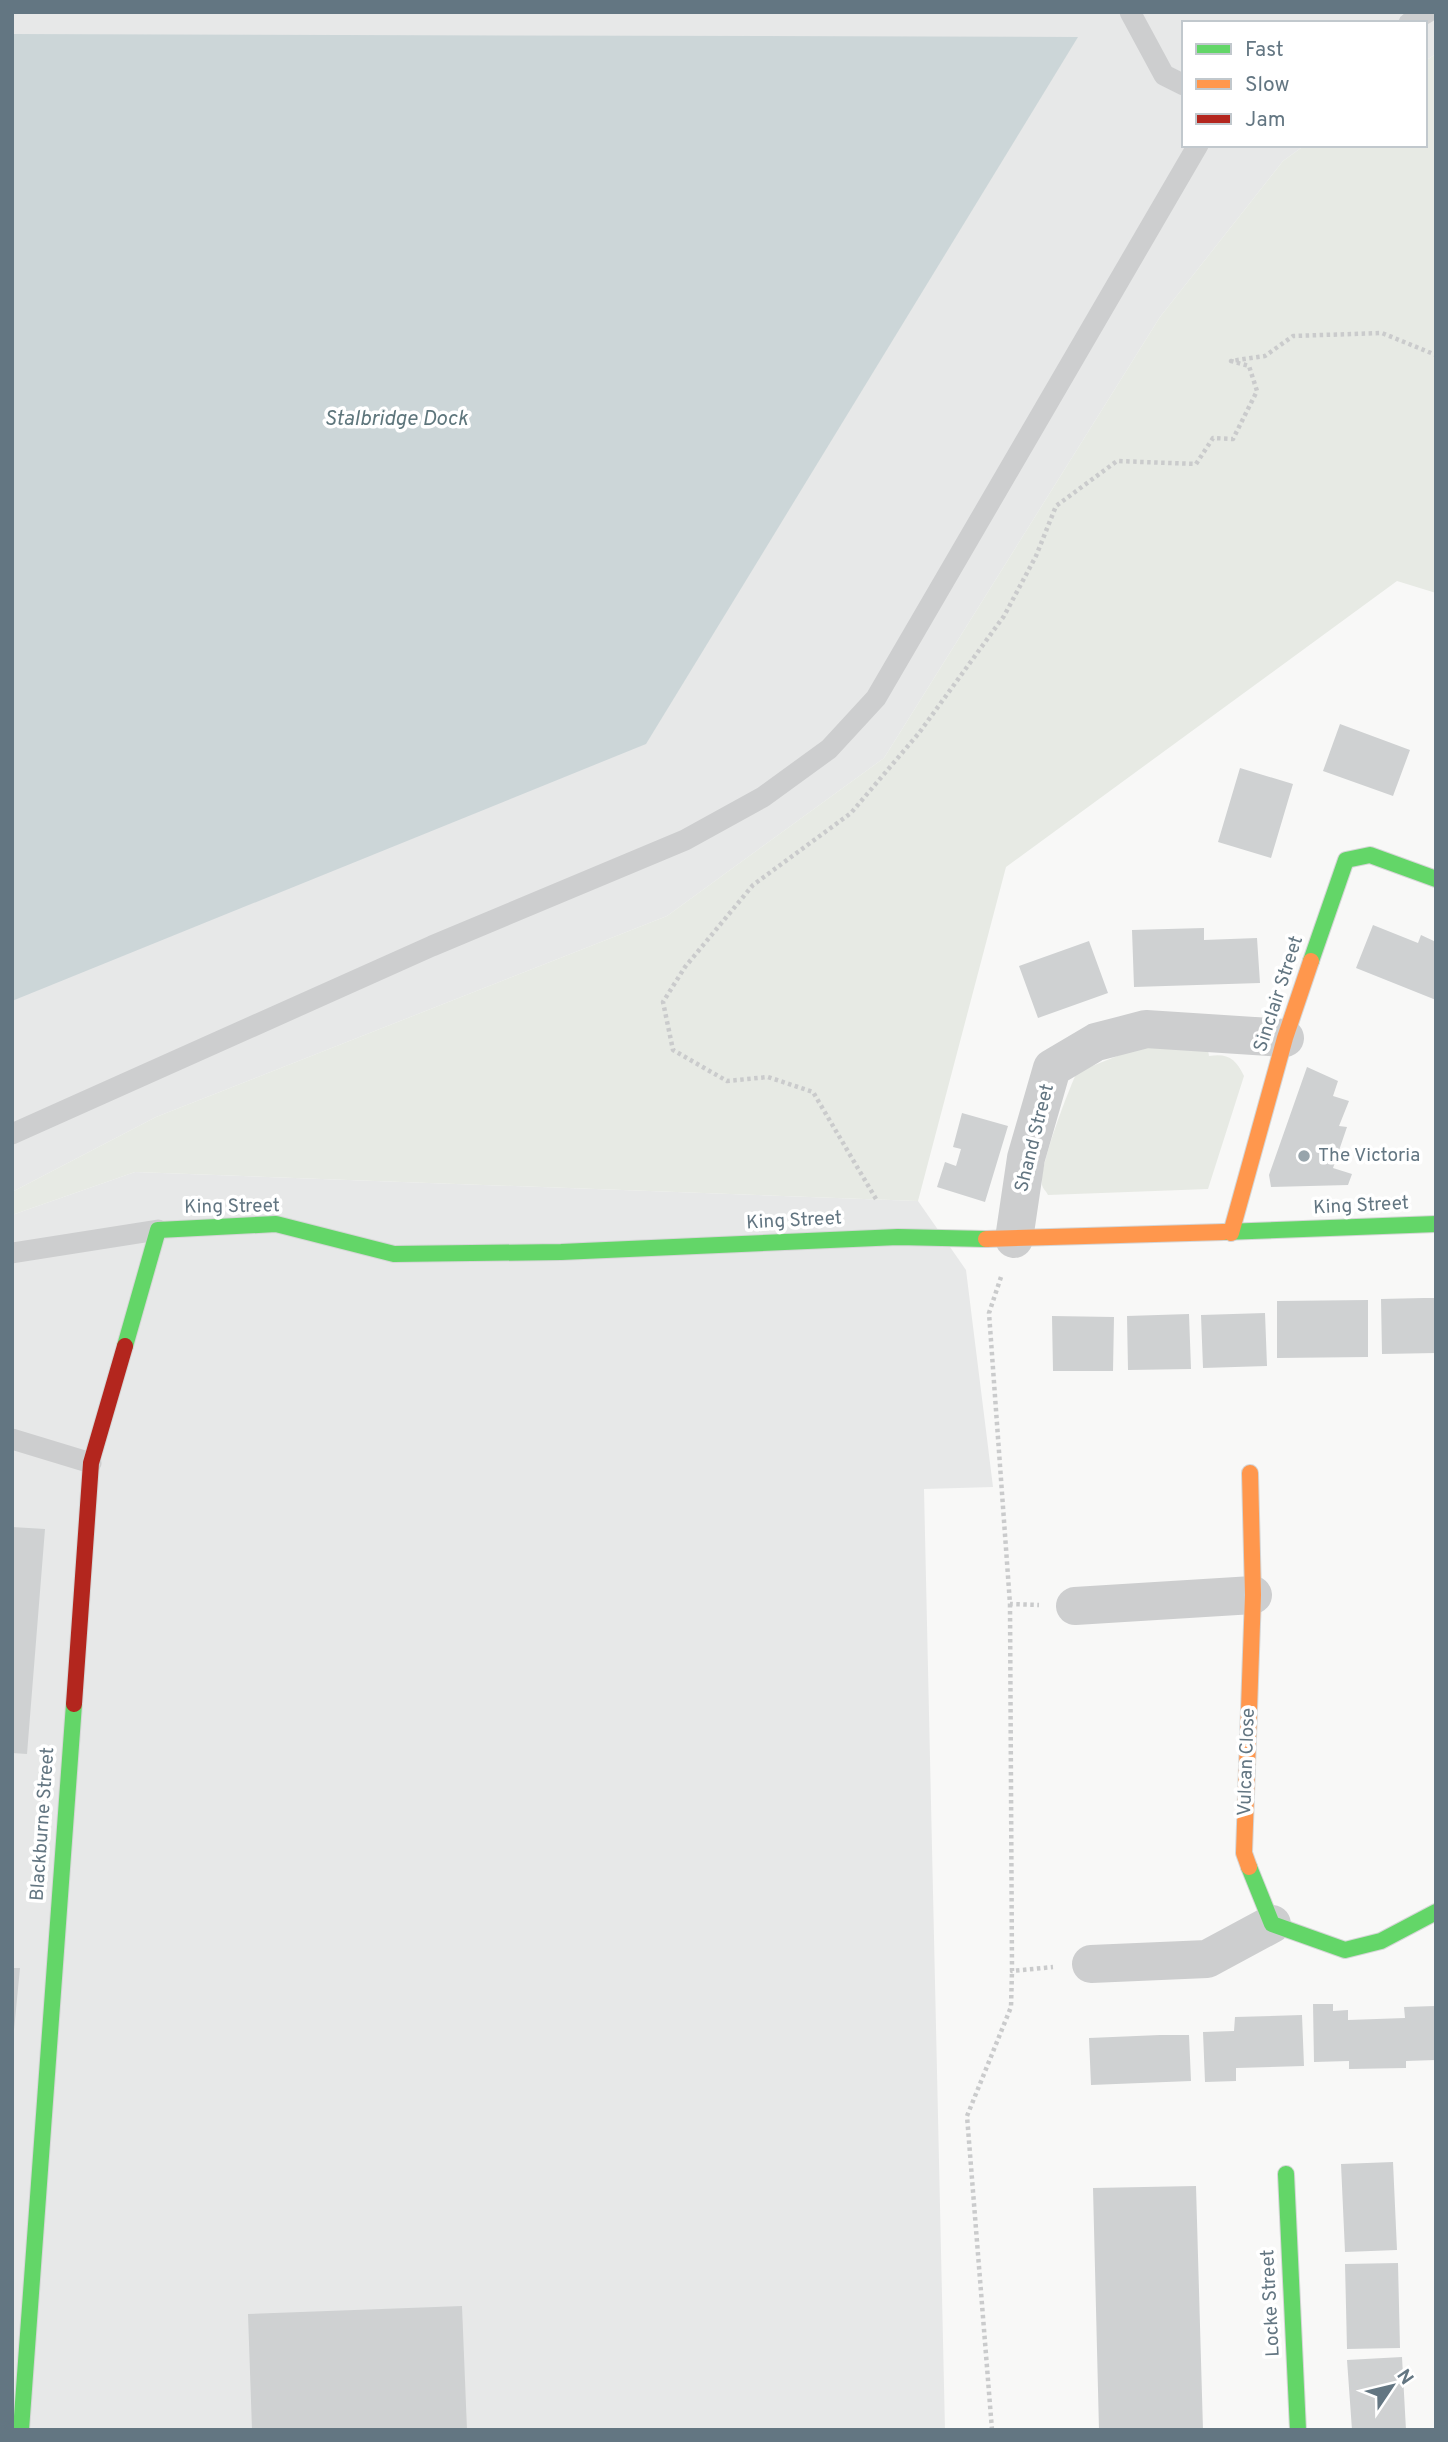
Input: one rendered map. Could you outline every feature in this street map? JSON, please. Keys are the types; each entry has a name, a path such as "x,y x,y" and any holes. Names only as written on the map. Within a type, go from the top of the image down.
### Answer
{"street":[{"name":"Sinclair Street","path":"1231,1233 1285,1038 1346,860 1370,855 1436,878"},
{"name":"Shand Street","path":"1014,1239 1026,1158 1052,1068 1096,1042 1146,1029 1285,1038"},
{"name":"King Street","path":"158,1230 276,1224 394,1254 561,1252 898,1237 1014,1239 1231,1233 1436,1224"},
{"name":"Blackburne Street","path":"21,2430 91,1463 158,1230"},
{"name":"Vulcan Close","path":"1250,1473 1253,1595 1244,1853 1272,1924"},
{"path":"1076,1606 1253,1595"},
{"path":"1091,1964 1207,1959 1272,1924 1345,1950 1381,1941 1436,1912"},
{"name":"Locke Street","path":"1286,2174 1297,2430"}],"lane":[{"path":"1130,12 1164,75 1182,84"},
{"path":"1412,21 1428,12"},
{"path":"12,1134 432,946 685,840 763,797 829,749 876,698 1197,147"},
{"path":"12,1253 158,1230"},
{"path":"12,1439 91,1463"}],"path":[{"path":"898,1237 813,1092 768,1077 727,1081 673,1050 663,1002 685,967 753,885 851,813 919,733 1004,616 1037,556 1056,506 1117,461 1196,464 1213,438 1233,439 1257,391 1249,366 1231,361 1265,356 1293,336 1382,334 1436,355"},
{"path":"992,2430 967,2116 1011,2007 1010,1604 989,1313 1014,1239"},
{"path":"1010,1604 1076,1606"},
{"path":"1012,1971 1091,1964"}],"shaded area":[{"name":"Stalbridge Dock","path":"12,12 1436,12 1436,54 1427,60 1427,21 1182,21 1182,147 1302,147 1283,161 1160,317 884,758 667,916 156,1117 12,1192"},
{"path":"1436,54 1436,593 1397,581 1006,867 918,1201 135,1172 12,1215 12,1192 156,1117 667,916 884,758 1160,317 1283,161 1302,147 1427,147 1427,60"},
{"path":"1207,1044 1209,1056 1231,1058 1244,1076 1208,1189 1048,1195 1042,1185 1045,1162 1077,1072 1145,1045"},
{"path":"135,1172 918,1201 966,1270 993,1487 924,1489 945,2430 12,2430 12,1215"}],"water":[{"name":"Stalbridge Dock","path":"12,34 1078,37 646,744 12,1001"}],"building":[{"path":"1340,724 1410,750 1393,796 1323,771"},
{"path":"1240,768 1293,784 1271,858 1218,842"},
{"path":"1373,925 1418,943 1421,935 1436,942 1436,1000 1356,968"},
{"path":"1204,928 1204,940 1257,938 1260,983 1134,987 1132,930"},
{"path":"1089,941 1108,993 1038,1018 1019,966"},
{"path":"1307,1067 1338,1081 1333,1096 1349,1101 1339,1126 1347,1127 1333,1168 1352,1174 1348,1185 1271,1187 1269,1175"},
{"path":"962,1113 1008,1126 985,1202 937,1187 945,1162 956,1166 961,1149 953,1147"},
{"path":"1436,1298 1436,1353 1382,1354 1381,1299"},
{"path":"1368,1300 1368,1357 1277,1358 1277,1301"},
{"path":"1265,1313 1267,1366 1203,1368 1201,1315"},
{"path":"1189,1314 1191,1369 1128,1370 1127,1316"},
{"path":"1052,1316 1114,1317 1113,1371 1053,1371"},
{"path":"12,1527 45,1529 27,1754 12,1753"},
{"path":"12,1968 20,1968 14,2030 12,2030"},
{"path":"1313,2004 1333,2004 1333,2011 1348,2010 1348,2020 1405,2018 1404,2007 1435,2006 1436,2060 1406,2061 1406,2068 1349,2069 1349,2061 1314,2062"},
{"path":"1302,2015 1304,2066 1236,2068 1236,2081 1205,2082 1203,2032 1234,2031 1235,2017"},
{"path":"1189,2035 1191,2081 1091,2085 1089,2038"},
{"path":"1393,2162 1397,2250 1345,2252 1341,2164"},
{"path":"1196,2186 1203,2430 1099,2430 1093,2188"},
{"path":"1398,2263 1400,2348 1347,2349 1345,2264"},
{"path":"462,2306 467,2430 252,2430 248,2314"},
{"path":"1402,2357 1406,2430 1352,2430 1347,2360"}],"traffic: fast":[{"path":"1311,961 1346,860 1370,855 1436,879"},
{"path":"125,1346 158,1230 276,1224 394,1254 561,1252 898,1237 986,1239"},
{"path":"1224,1232 1436,1224"},
{"path":"21,2430 74,1704"},
{"path":"1249,1867 1272,1924 1345,1950 1381,1941 1436,1912"},
{"path":"1286,2174 1298,2430"}],"traffic: slow":[{"path":"1231,1233 1285,1038 1311,961"},
{"path":"986,1239 1224,1232"},
{"path":"1249,1867 1244,1853 1253,1595 1250,1473"}],"traffic: jam":[{"path":"74,1704 91,1463 125,1346"}],"place":[{"name":"The Victoria","path":"1304,1156"}]}
